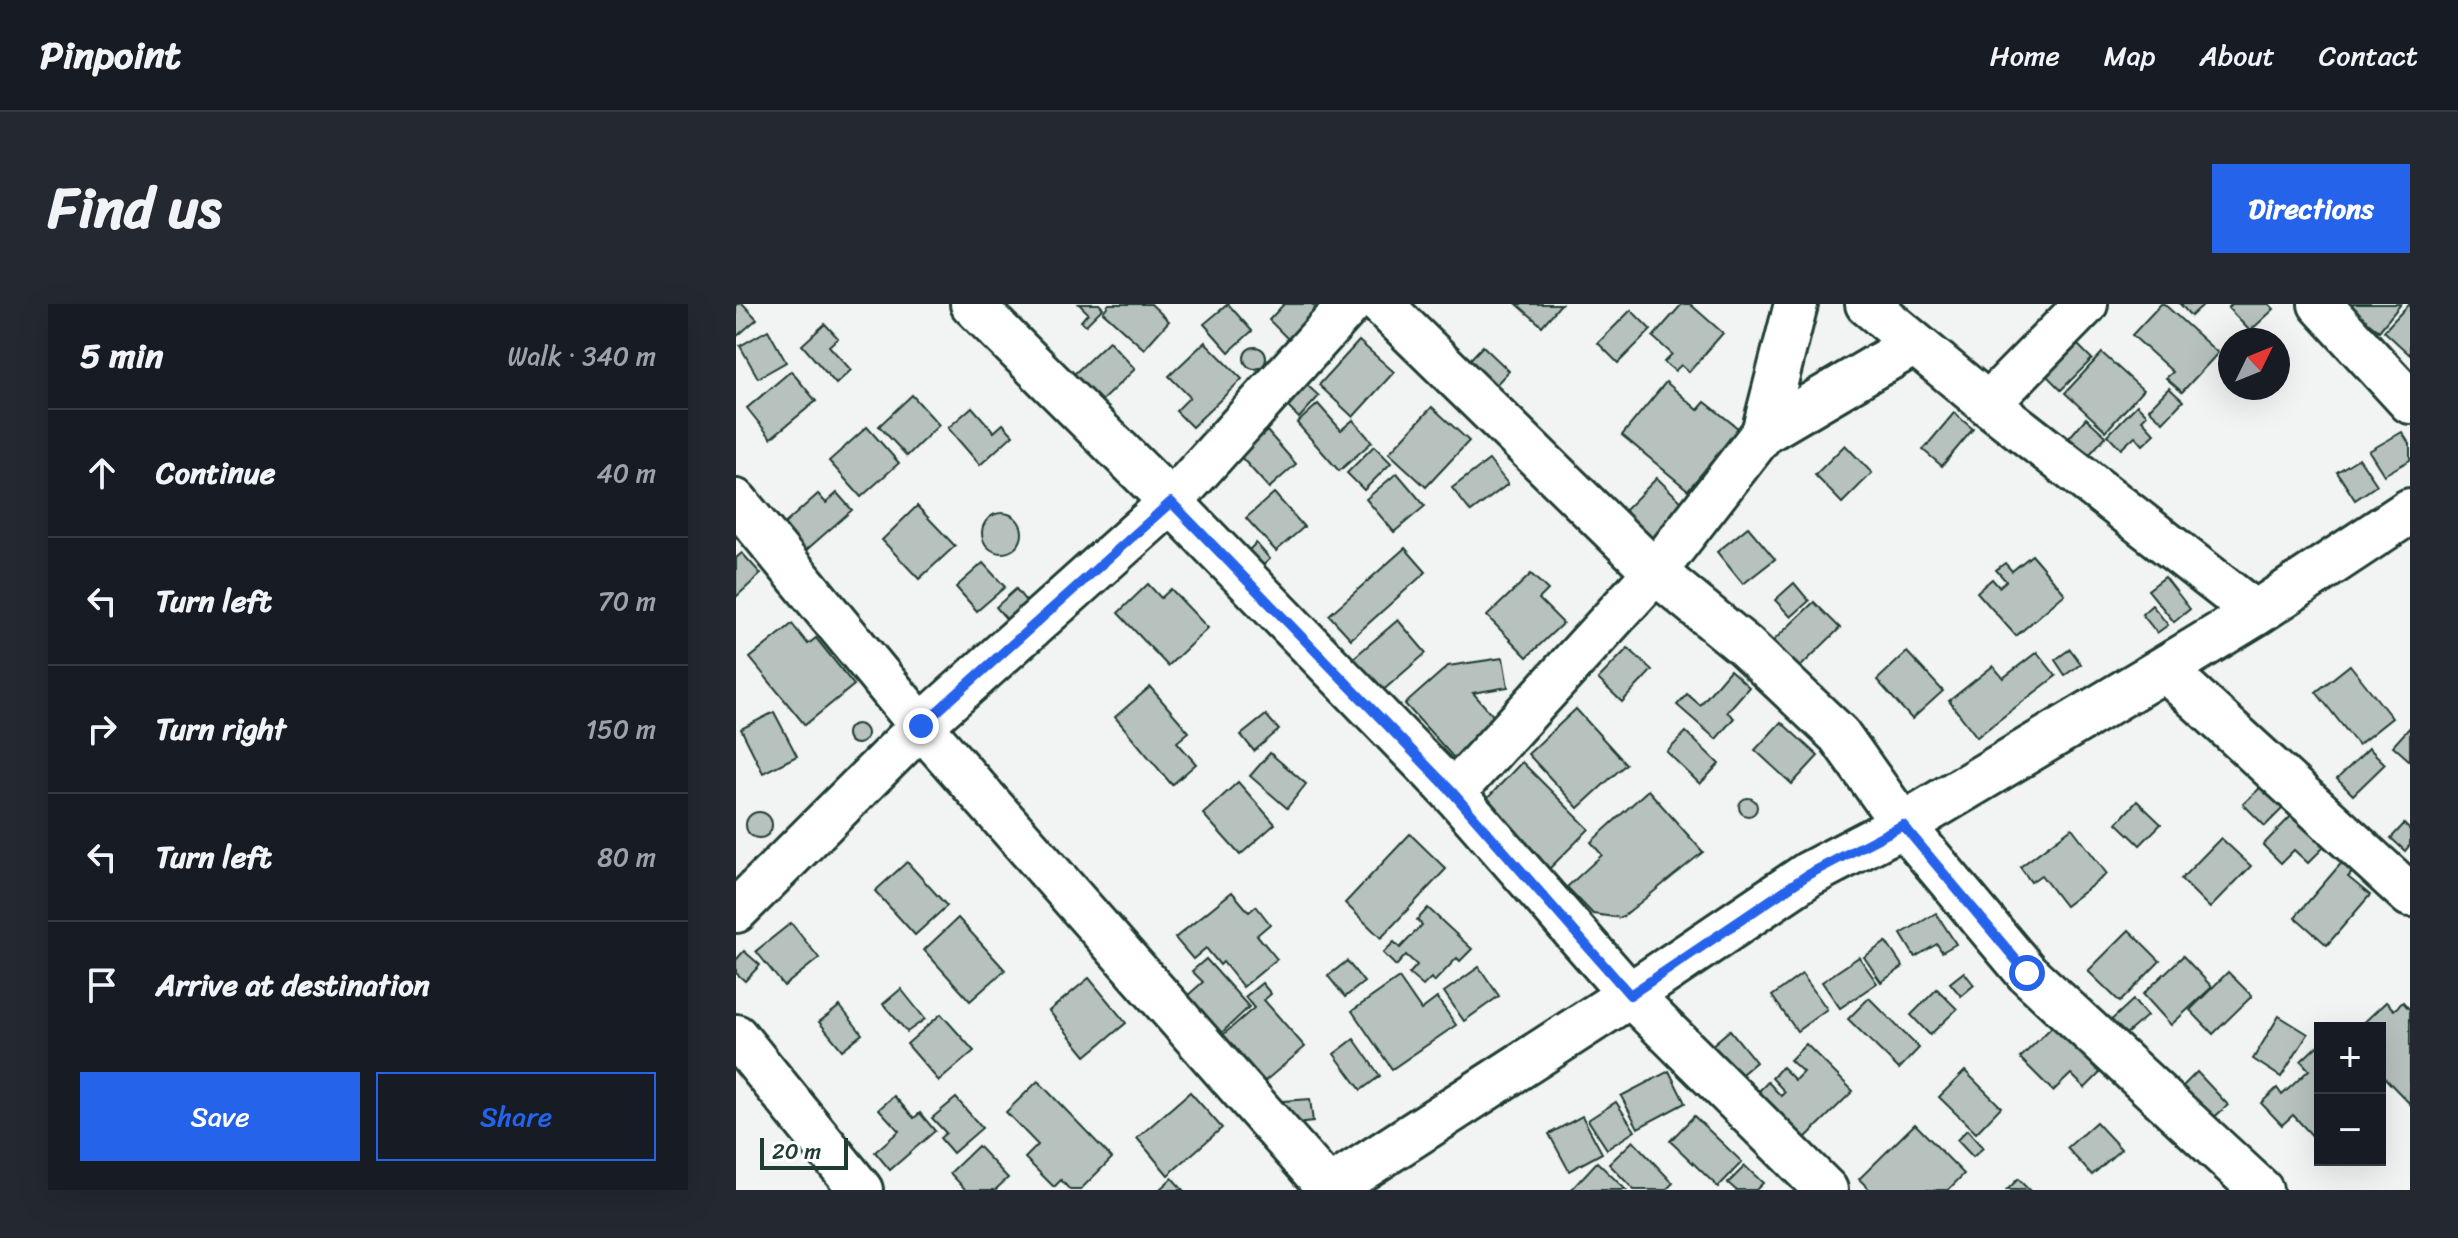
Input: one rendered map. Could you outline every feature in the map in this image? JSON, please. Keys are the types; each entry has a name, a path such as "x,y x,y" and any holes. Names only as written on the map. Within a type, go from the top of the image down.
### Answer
{"main road":[{"path":"1329,1190 1630,995 1809,874 1903,825 2164,669 2256,613 2410,511"}],"street":[{"path":"972,304 1171,502 1453,793 1630,995 1826,1190"},
{"path":"736,911 921,726 1171,502 1350,304"},
{"path":"1381,304 1655,572 1745,646 1839,735 1903,825 2027,973 2261,1190"},
{"path":"1763,433 1796,304"},
{"path":"1867,304 1988,404 2256,613"},
{"path":"1988,404 2086,304"},
{"path":"2320,304 2410,402"},
{"path":"1453,793 1655,572 1763,433 1914,344"},
{"path":"736,501 921,726 1329,1190"},
{"path":"2164,669 2410,895"},
{"path":"736,1036 861,1190"}],"building":[{"path":"736,304 743,304 757,319 736,337"},
{"path":"1079,304 1099,304 1103,308 1086,325 1081,321 1088,313"},
{"path":"1109,304 1151,304 1169,321 1144,349 1103,312"},
{"path":"1228,304 1252,331 1229,352 1204,324"},
{"path":"1284,304 1312,304 1323,315 1294,345 1269,320"},
{"path":"1517,304 1561,304 1542,326"},
{"path":"1682,304 1690,304 1723,333 1689,372 1681,365 1675,371 1664,362 1672,354 1653,337"},
{"path":"2164,304 2218,353 2182,392 2166,378 2173,372 2132,335"},
{"path":"2180,304 2204,304 2191,316"},
{"path":"2232,304 2269,304 2274,309 2253,328 2247,328 2228,308"},
{"path":"2353,304 2401,304 2379,331 2350,307"},
{"path":"2410,304 2410,355 2384,331"},
{"path":"1631,310 1651,330 1618,363 1598,343"},
{"path":"825,324 838,338 829,346 851,370 836,384 802,345"},
{"path":"768,330 786,362 758,378 740,346"},
{"path":"1109,341 1135,369 1097,405 1071,377"},
{"path":"1359,341 1394,372 1353,417 1319,385"},
{"path":"1205,342 1242,379 1192,427 1176,411 1190,397 1169,376"},
{"path":"2078,345 2092,359 2061,390 2047,376"},
{"path":"1483,346 1509,371 1487,394 1461,369"},
{"path":"1251,347 1259,347 1266,358 1259,369 1251,369 1244,362 1244,354"},
{"path":"2102,353 2143,390 2106,431 2065,393"},
{"path":"791,371 816,401 771,438 747,408"},
{"path":"1666,382 1698,410 1705,402 1739,429 1688,490 1622,435"},
{"path":"1307,385 1319,396 1299,418 1287,406"},
{"path":"2169,388 2183,401 2163,422 2149,409"},
{"path":"912,395 939,425 907,456 879,426"},
{"path":"1318,404 1341,430 1353,420 1372,442 1339,471 1297,423"},
{"path":"2137,405 2147,415 2142,420 2155,434 2143,445 2135,436 2121,449 2108,435"},
{"path":"972,407 994,432 1003,424 1013,435 980,465 948,428"},
{"path":"1432,407 1469,441 1426,487 1389,453"},
{"path":"1954,413 1973,429 1942,466 1923,450"},
{"path":"2086,418 2106,436 2089,455 2069,438"},
{"path":"867,427 899,463 861,497 829,461"},
{"path":"1267,431 1296,464 1269,488 1240,456"},
{"path":"2402,432 2410,445 2410,460 2384,475 2369,451"},
{"path":"1845,445 1872,473 1842,503 1815,475"},
{"path":"1374,446 1391,463 1364,490 1347,473"},
{"path":"2359,458 2377,485 2355,500 2337,472"},
{"path":"1489,460 1508,484 1471,512 1452,488"},
{"path":"1397,473 1425,506 1394,532 1366,499"},
{"path":"1657,478 1688,508 1655,543 1623,512"},
{"path":"837,493 852,510 804,552 782,526 818,494 826,503"},
{"path":"1274,493 1304,527 1276,551 1246,518"},
{"path":"917,506 955,546 919,579 882,540"},
{"path":"1002,513 1016,519 1022,533 1016,547 1002,553 988,547 982,533 988,519"},
{"path":"1748,527 1775,559 1743,584 1717,552"},
{"path":"1256,543 1270,559 1255,573 1241,558"},
{"path":"1405,548 1426,572 1351,639 1329,615"},
{"path":"742,553 761,574 736,597 736,558"},
{"path":"2032,555 2065,594 2016,636 1977,592 1992,579 1999,587 2006,581 1996,570 2005,563 2012,571"},
{"path":"983,563 1005,587 977,611 956,587"},
{"path":"1531,574 1548,590 1539,599 1563,623 1527,657 1487,616"},
{"path":"2165,577 2190,609 2174,622 2148,590"},
{"path":"1794,583 1809,601 1791,617 1775,600"},
{"path":"1148,584 1161,598 1171,589 1208,628 1168,666 1118,613"},
{"path":"1016,589 1029,605 1009,622 996,607"},
{"path":"1814,602 1840,628 1799,668 1773,641"},
{"path":"2152,605 2168,625 2157,633 2142,614"},
{"path":"1398,620 1426,653 1380,693 1351,660"},
{"path":"792,624 808,644 816,638 854,685 805,725 750,658"},
{"path":"1628,648 1652,670 1622,702 1598,679"},
{"path":"2070,649 2081,664 2065,675 2055,660"},
{"path":"1907,652 1943,691 1912,719 1877,680"},
{"path":"2037,652 2056,676 1977,737 1949,701 1993,666 2003,678"},
{"path":"1503,658 1508,687 1473,693 1496,719 1454,758 1405,704 1448,666"},
{"path":"2350,665 2392,718 2358,745 2316,692"},
{"path":"1730,670 1749,687 1727,712 1734,718 1716,739 1677,705 1687,694 1700,705"},
{"path":"1150,687 1189,732 1177,742 1196,764 1172,785 1115,717"},
{"path":"1576,709 1626,764 1578,808 1528,754"},
{"path":"774,712 797,756 763,773 741,729"},
{"path":"1266,715 1279,730 1254,751 1241,735"},
{"path":"1781,722 1818,756 1792,784 1755,750"},
{"path":"853,724 861,724 867,734 861,744 853,744 847,738 847,730"},
{"path":"2410,727 2410,761 2393,746"},
{"path":"1686,732 1719,764 1700,784 1667,752"},
{"path":"2369,748 2385,764 2353,795 2337,779"},
{"path":"1270,753 1306,784 1287,808 1250,776"},
{"path":"1522,762 1589,829 1548,870 1482,804"},
{"path":"1238,782 1275,824 1240,855 1203,814"},
{"path":"2262,786 2284,807 2265,826 2243,804"},
{"path":"1648,790 1703,852 1621,918 1593,914 1567,887 1602,855 1591,842"},
{"path":"1744,798 1752,798 1757,807 1755,814 1744,816 1739,811 1739,803"},
{"path":"2137,801 2161,824 2140,845 2117,823"},
{"path":"759,812 768,816 772,825 768,834 759,838 750,834 746,825 750,816"},
{"path":"2293,814 2326,845 2308,863 2294,850 2281,863 2263,845"},
{"path":"2404,824 2410,830 2410,845 2405,851 2391,838"},
{"path":"2072,828 2107,874 2065,906 2041,875 2031,882 2020,867"},
{"path":"1410,834 1446,869 1381,938 1345,903"},
{"path":"2221,838 2251,866 2210,908 2181,879"},
{"path":"2344,860 2355,869 2348,877 2370,895 2327,945 2295,917"},
{"path":"907,862 947,906 915,935 875,891"},
{"path":"1232,892 1249,912 1256,906 1270,924 1257,935 1277,959 1243,987 1223,962 1220,965 1206,948 1193,959 1175,938"},
{"path":"1428,908 1472,949 1460,961 1457,958 1434,982 1431,978 1423,986 1409,974 1417,965 1406,955 1396,966 1383,953 1394,942 1400,948 1422,925 1417,920"},
{"path":"1936,913 1956,944 1942,952 1937,944 1915,957 1901,934"},
{"path":"958,918 1005,970 970,1001 924,950"},
{"path":"791,923 819,958 784,986 756,951"},
{"path":"2129,930 2160,961 2120,1002 2088,971"},
{"path":"1886,942 1903,967 1881,982 1864,957"},
{"path":"744,951 760,965 745,981 736,973 736,960"},
{"path":"2183,956 2212,987 2171,1025 2143,994"},
{"path":"1859,957 1877,983 1840,1008 1822,982"},
{"path":"1206,959 1249,1007 1213,1041 1179,1003 1203,982 1192,971"},
{"path":"1347,961 1364,982 1345,997 1328,976"},
{"path":"1479,967 1499,996 1464,1021 1444,992"},
{"path":"1964,972 1974,985 1961,996 1950,983"},
{"path":"2228,972 2252,996 2213,1034 2190,1010"},
{"path":"1802,974 1827,1009 1797,1031 1772,996"},
{"path":"1089,978 1126,1023 1086,1056 1049,1011"},
{"path":"1399,978 1421,1010 1437,998 1456,1025 1392,1069 1352,1011"},
{"path":"1262,983 1271,994 1264,1000 1305,1047 1258,1087 1217,1040 1254,1008 1245,997"},
{"path":"901,989 925,1019 907,1032 883,1004"},
{"path":"1937,989 1957,1009 1930,1035 1911,1015"},
{"path":"1869,998 1919,1048 1899,1069 1848,1019"},
{"path":"2133,1000 2147,1016 2119,1040 2106,1025"},
{"path":"2386,1002 2394,1010 2403,1002 2410,1010 2410,1104 2386,1079 2386,1022 2364,1022"},
{"path":"840,1006 862,1034 842,1050 819,1022"},
{"path":"941,1014 974,1051 939,1081 907,1044"},
{"path":"2279,1016 2308,1034 2281,1077 2253,1059"},
{"path":"2054,1025 2100,1073 2085,1088 2071,1074 2053,1091 2020,1058"},
{"path":"1730,1030 1756,1062 1736,1079 1710,1047"},
{"path":"1354,1039 1380,1076 1361,1090 1334,1054"},
{"path":"1806,1044 1853,1091 1800,1143 1753,1097 1768,1082 1781,1096 1785,1092 1772,1078 1782,1067 1795,1080 1803,1072 1790,1060"},
{"path":"2314,1049 2314,1138 2293,1115 2282,1125 2261,1103 2277,1088 2282,1095 2309,1070 2301,1061"},
{"path":"1669,1071 1685,1103 1638,1128 1621,1096"},
{"path":"1965,1071 2001,1107 1976,1133 1939,1097"},
{"path":"2197,1072 2228,1105 2211,1120 2181,1088"},
{"path":"1038,1081 1112,1158 1080,1190 1070,1190 1061,1180 1054,1187 1025,1158 1038,1145 1006,1112"},
{"path":"1190,1092 1222,1128 1168,1175 1137,1138"},
{"path":"894,1096 914,1118 920,1113 935,1131 890,1170 875,1152 899,1131 879,1109"},
{"path":"956,1098 982,1128 953,1153 940,1138 946,1133 932,1118"},
{"path":"1310,1099 1313,1122 1286,1125 1283,1101"},
{"path":"1616,1102 1635,1131 1607,1149 1588,1120"},
{"path":"1582,1116 1602,1153 1569,1171 1549,1134"},
{"path":"1694,1116 1742,1162 1718,1187 1670,1141"},
{"path":"2096,1122 2121,1149 2092,1175 2067,1148"},
{"path":"1915,1124 1964,1174 1948,1190 1870,1190 1859,1179"},
{"path":"1967,1130 1983,1148 1973,1157 1957,1140"},
{"path":"1633,1141 1673,1183 1666,1190 1634,1190 1609,1164"},
{"path":"978,1146 1008,1178 995,1190 966,1190 950,1173"},
{"path":"1597,1162 1626,1190 1571,1190"},
{"path":"1745,1166 1763,1183 1756,1190 1736,1190 1728,1183"},
{"path":"1172,1178 1183,1190 1159,1190"},
{"path":"2018,1179 2029,1190 2007,1190"}],"route":[{"path":"921,726 1171,502 1453,793 1630,995 1809,874 1903,825 2027,973"}]}
